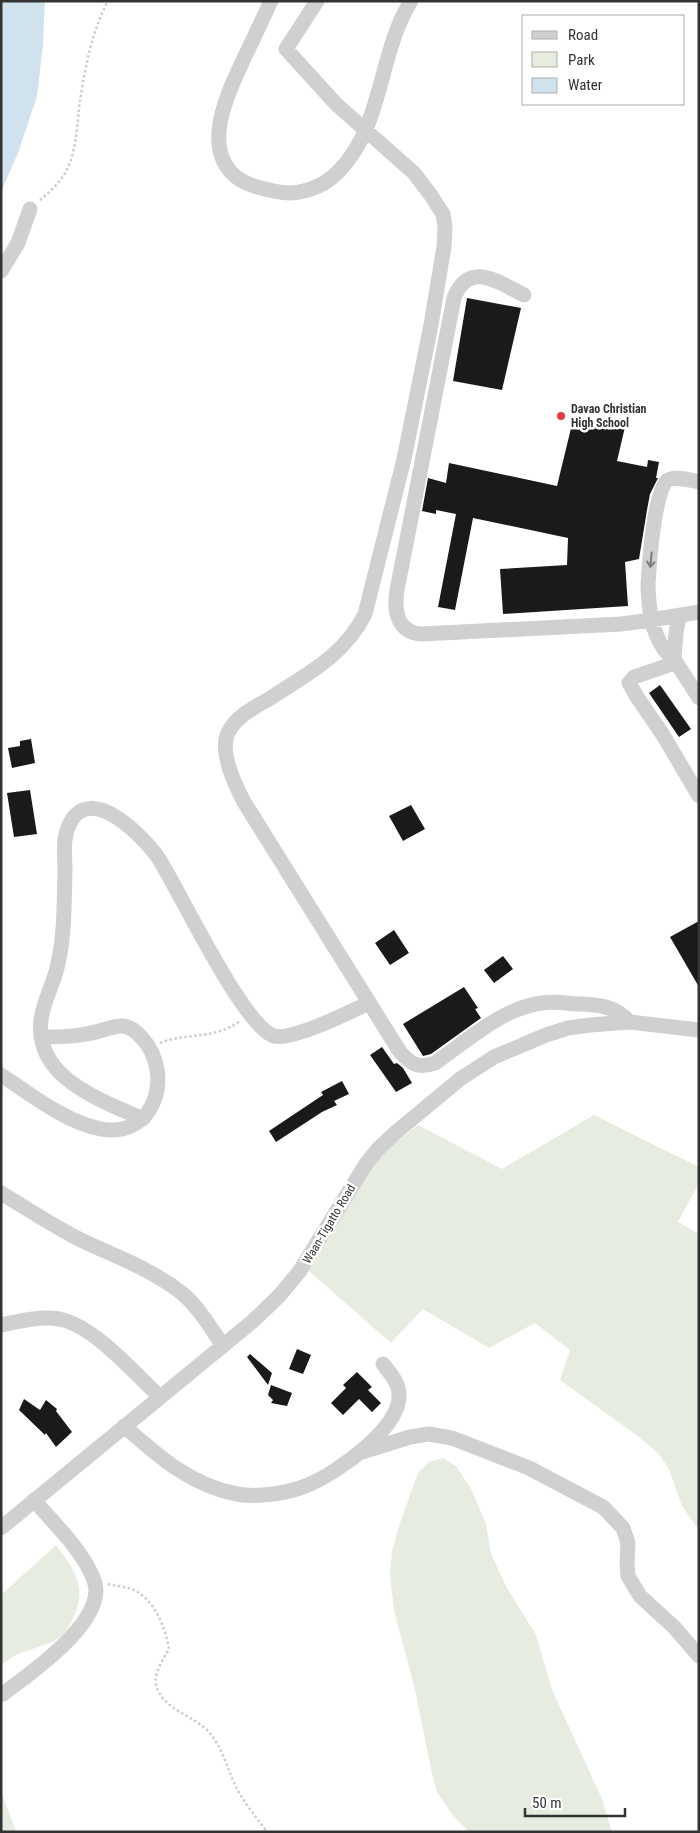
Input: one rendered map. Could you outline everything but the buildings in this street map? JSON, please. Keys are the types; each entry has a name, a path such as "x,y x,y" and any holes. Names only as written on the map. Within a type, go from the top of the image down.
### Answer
{"street":[{"path":"271,1 226,96 221,118 219,141 223,159 235,176 253,186 279,193 304,192 321,186 339,172 354,153 366,131 397,32 411,1"},
{"path":"317,1 286,49 330,99 414,173 443,214 445,227 444,247 404,459 366,614 357,630 343,647 322,665 234,723 227,734 226,751 233,781 244,802 400,1052 416,1065 426,1066 435,1063 489,1025 510,1013 544,1002 597,1005 611,1008 622,1014 630,1022"},
{"path":"1,271 18,243 30,209"},
{"path":"524,295 482,276 466,280 458,288 454,298 397,590 395,603 396,614 400,623 406,630 414,634 421,634 621,624 699,612"},
{"path":"699,482 668,480 661,488 656,512 648,587 651,620 656,636 699,698"},
{"path":"675,661 679,616"},
{"path":"675,661 634,678 629,683 663,735 699,796"},
{"path":"143,1119 98,1099 71,1084 54,1066 47,1055 41,1037 41,1020 45,1003 60,957 63,919 64,840 70,822 79,813 88,809 98,809 114,815 138,834 148,845 159,859 206,944 249,1015 267,1033 283,1037 369,1003"},
{"name":"Waan-Tigatto Road","path":"1,1528 253,1321 280,1295 299,1272 366,1164 394,1133 460,1079 494,1057 546,1035 568,1028 630,1022 699,1030"},
{"path":"1,1075 52,1108 79,1122 102,1129 120,1130 133,1126 143,1119 153,1102 159,1085 157,1063 150,1046 137,1032 122,1026 88,1034 41,1037"},
{"path":"1,1193 56,1228 148,1271 168,1283 191,1303 223,1346"},
{"path":"1,1325 38,1318 60,1319 83,1329 101,1341 160,1397"},
{"path":"124,1426 160,1458 187,1475 210,1486 238,1494 267,1494 289,1491 303,1487 362,1452 391,1419 399,1403 400,1392 383,1364"},
{"path":"362,1452 429,1434 452,1438 529,1468 603,1507 623,1528 628,1543 628,1576 640,1596 674,1628 699,1656"},
{"path":"3,1694 78,1631 94,1603 94,1582 83,1558 34,1500"}],"path":[{"path":"30,209 57,184 69,166 76,141 80,100 89,56 100,16 108,1"},
{"path":"150,1046 173,1038 212,1034 227,1029 249,1015"},
{"path":"94,1582 135,1591 151,1604 166,1632 169,1649 161,1662 156,1677 156,1688 164,1700 209,1733 221,1753 239,1792 267,1832"}],"green space":[{"path":"594,1115 699,1167 699,1183 678,1222 699,1234 699,1530 682,1506 669,1469 658,1453 560,1380 570,1350 535,1323 489,1348 423,1309 391,1343 309,1271 372,1168 385,1151 418,1125 502,1169"},
{"path":"443,1458 456,1466 471,1489 486,1524 491,1554 507,1588 536,1635 552,1690 602,1799 612,1832 469,1832 454,1817 437,1792 414,1685 394,1611 390,1575 392,1551 418,1473 429,1462"},
{"path":"56,1545 73,1571 79,1588 77,1607 72,1621 64,1633 57,1639 14,1656 1,1665 1,1595"},
{"path":"1,1792 16,1831 16,1832 1,1832"}],"water":[{"path":"1,1 45,1 43,44 37,96 18,153 1,192"}],"place":[{"name":"Davao Christian High School","path":"561,416"}]}
